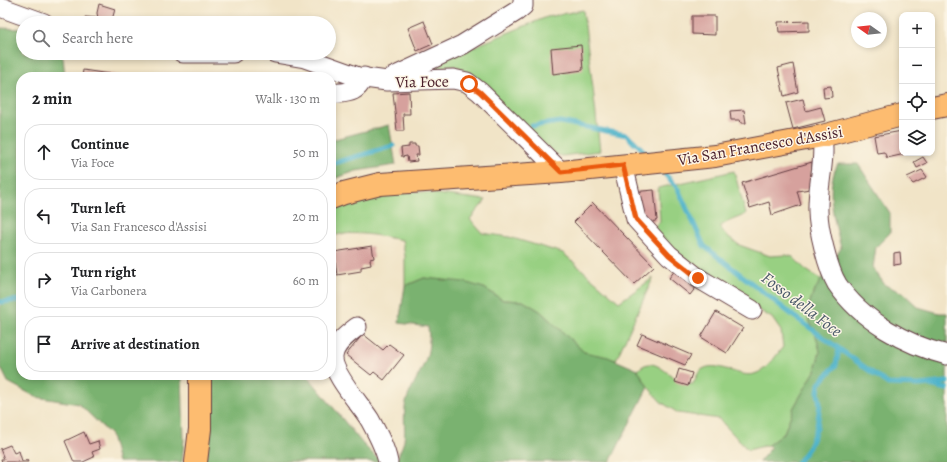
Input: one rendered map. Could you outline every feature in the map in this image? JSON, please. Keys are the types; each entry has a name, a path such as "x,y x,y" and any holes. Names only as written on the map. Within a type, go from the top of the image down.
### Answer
{"main road":[{"path":"935,107 947,105"},
{"name":"Via San Francesco d'Assisi","path":"336,196 380,184 561,172 715,156 822,136 899,116"},
{"path":"196,462 200,429 200,380"}],"street":[{"path":"387,81 400,72 436,58 462,44 517,11 523,6 524,0"},
{"path":"0,7 25,16"},
{"name":"Via Foce","path":"311,60 364,77 387,81 453,79 467,82 480,92 561,172"},
{"path":"336,93 352,91 358,88 364,77"},
{"path":"822,136 824,149 818,194 818,213 824,247 837,283 862,312 890,331 915,345 947,355"},
{"path":"623,165 636,219 669,255 698,278 752,310"},
{"path":"336,346 348,334 358,327"},
{"path":"336,369 369,420 386,452 388,462"}],"green space":[{"path":"583,10 600,151 562,156 555,154 459,67 451,65 419,74 416,70 547,17"},
{"path":"0,28 16,29 16,60 63,60 64,72 16,72 16,380 182,380 184,440 182,462 118,462 111,435 79,404 36,397 8,382 0,366"},
{"path":"389,125 396,165 356,171 336,178 336,139"},
{"path":"838,164 858,164 890,213 890,233 876,247 873,268 885,285 903,293 918,307 939,313 947,313 947,462 759,462 771,448 768,445 784,433 794,407 815,371 820,351 815,332 806,314 813,293 841,248 831,195 834,173"},
{"path":"734,171 746,214 720,227 725,234 739,245 770,256 786,255 793,257 805,269 821,280 813,293 806,314 815,332 820,351 815,371 794,407 784,433 768,445 748,450 719,419 678,413 661,402 648,387 638,370 645,365 652,364 658,366 678,380 693,384 699,372 706,367 721,368 750,375 761,371 783,347 781,331 772,318 702,275 652,229 660,222 658,188"},
{"path":"413,191 486,200 470,219 482,233 509,237 563,253 619,302 653,278 616,360 584,352 540,311 523,301 503,300 484,288 424,278 405,286 405,256 402,240 376,235 336,235 336,207 356,199"},
{"path":"424,278 464,282 484,288 503,300 523,301 540,311 584,352 608,357 638,370 648,387 610,462 205,461 212,380 311,380 362,443 376,457 396,461 404,441 404,415 407,399 424,365 429,339 428,327 399,323 405,286"}],"building":[{"path":"99,4 115,9 113,16 98,16"},
{"path":"692,16 715,16 715,35 692,34"},
{"path":"424,21 433,44 417,51 408,28"},
{"path":"809,21 809,31 779,32 778,22"},
{"path":"581,45 583,70 553,74 551,48"},
{"path":"793,64 798,92 784,96 778,68"},
{"path":"83,70 96,72 83,72"},
{"path":"831,86 832,97 824,98 823,87"},
{"path":"409,92 410,114 403,114 404,131 397,131 393,93"},
{"path":"803,99 806,111 821,107 825,121 793,129 786,103"},
{"path":"744,110 746,123 741,123 740,120 731,120 730,111"},
{"path":"899,132 899,155 887,158 884,152 877,153 874,136"},
{"path":"409,144 415,144 415,146 418,146 419,155 416,155 417,161 408,162 407,156 402,157 401,148 409,147"},
{"path":"923,157 927,163 917,168 914,162"},
{"path":"812,162 810,189 797,191 801,205 772,215 769,202 750,208 742,183"},
{"path":"922,170 927,177 913,184 907,177"},
{"path":"654,190 657,220 651,223 643,219 632,192"},
{"path":"593,203 654,266 634,284 574,222"},
{"path":"372,246 374,258 370,259 371,265 361,267 361,271 337,275 336,252"},
{"path":"900,252 901,264 894,265 894,253"},
{"path":"676,269 697,286 690,295 669,278"},
{"path":"716,312 743,328 727,353 701,337"},
{"path":"363,334 383,350 389,344 404,355 384,380 374,372 371,375 346,355"},
{"path":"642,334 691,355 685,365 637,345"},
{"path":"679,369 692,373 688,386 675,382"},
{"path":"84,432 89,444 98,441 100,449 92,452 94,457 83,462 74,462 65,441"},
{"path":"10,445 14,453 19,451 22,461 27,460 28,462 2,462 1,459 4,459 0,449"}],"waterway":[{"name":"Fosso della Foce","path":"532,126 560,122 627,135 634,143"},
{"name":"Fosso della Foce","path":"633,140 650,157"},
{"name":"Fosso della Foce","path":"336,163 393,146"},
{"name":"Fosso della Foce","path":"659,168 676,186"},
{"name":"Fosso della Foce","path":"678,189 704,246 795,317 888,384 920,385 947,382"},
{"name":"Fosso della Foce","path":"0,302 16,300"},
{"path":"798,462 809,447 817,427 820,404 818,393 819,384 836,365 839,349"},
{"path":"930,385 947,389"}],"route":[{"path":"469,84 480,92 561,172 593,167 623,165 636,219 669,255 698,278"}]}
